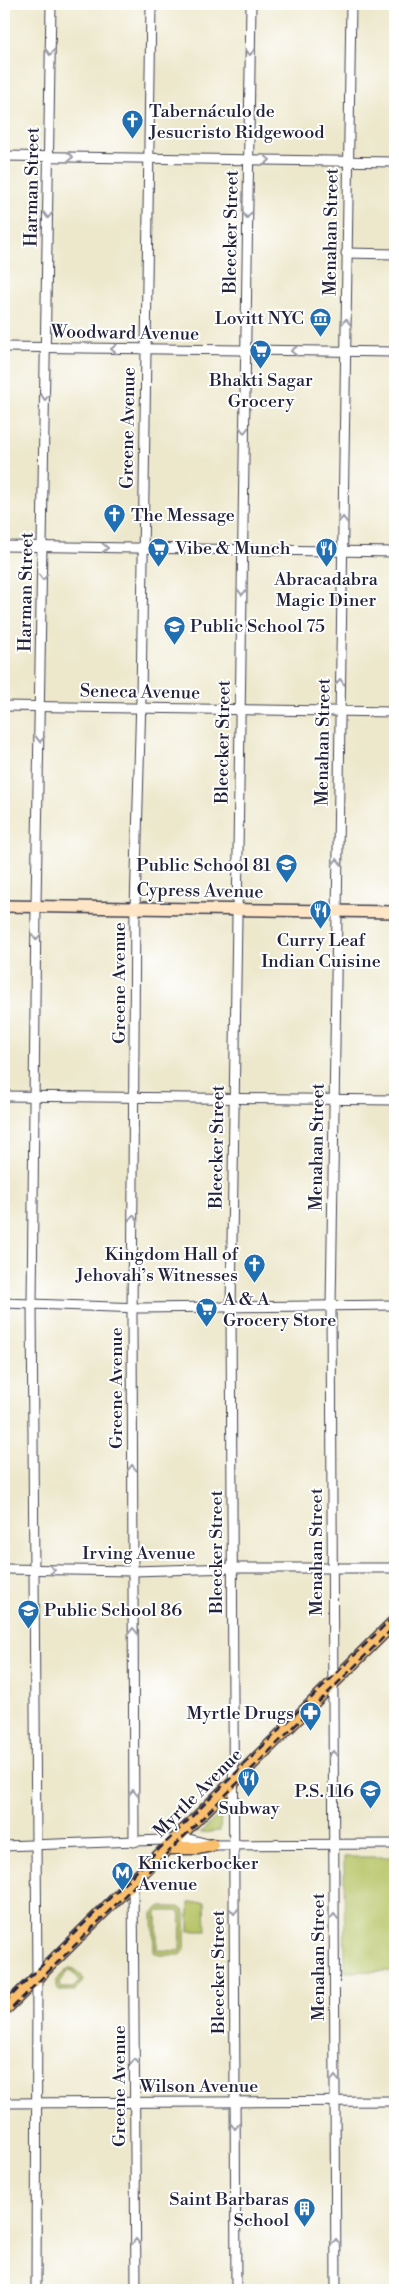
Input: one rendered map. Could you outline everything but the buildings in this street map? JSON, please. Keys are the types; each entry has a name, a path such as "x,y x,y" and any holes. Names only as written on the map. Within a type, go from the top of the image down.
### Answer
{"main road":[{"name":"Cypress Avenue","path":"4,906 395,912"},
{"name":"Myrtle Avenue","path":"4,2010 395,1621"},
{"path":"171,1844 198,1848 212,1845"}],"street":[{"name":"Harman Street","path":"36,2290 35,2102 37,1976 34,1846 32,1304 36,906 41,707 51,4"},
{"name":"Greene Avenue","path":"134,1842 132,1308 136,908 151,4"},
{"name":"Bleecker Street","path":"236,2290 232,1308 236,909 251,4"},
{"name":"Menahan Street","path":"336,2290 331,1306 351,4"},
{"path":"4,156 395,162"},
{"path":"346,254 395,254"},
{"name":"Woodward Avenue","path":"4,348 395,352"},
{"path":"4,546 395,552"},
{"name":"Seneca Avenue","path":"4,706 395,712"},
{"path":"4,1096 395,1100"},
{"path":"4,1303 132,1308 395,1305"},
{"name":"Irving Avenue","path":"4,1569 133,1571 233,1568 395,1568"},
{"path":"4,1846 134,1842 171,1844"},
{"path":"212,1845 395,1844"},
{"name":"Greene Avenue","path":"133,1881 136,2290"},
{"name":"Wilson Avenue","path":"4,2103 395,2101"}],"green space":[{"path":"221,1813 220,1831 200,1833"},
{"path":"344,1857 395,1857 395,1971 345,1972"},
{"path":"205,1902 206,1931 189,1931 189,1903"},
{"path":"159,1907 179,1907 185,1912 185,1949 180,1955 159,1955 154,1952 153,1913","holes":["159,1911 178,1911 181,1913 180,1951 157,1950 157,1913"]},
{"path":"69,1968 79,1972 83,1981 75,1991 59,1991 56,1986 56,1980","holes":["68,1971 73,1971 80,1981 73,1988 61,1988 59,1982"]}],"railway":[{"path":"4,2003 395,1615"},
{"path":"4,2016 395,1626"}],"place":[{"name":"Tabernáculo de Jesucristo Ridgewood","path":"133,140"},
{"name":"Lovitt NYC","path":"320,337"},
{"name":"Bhakti Sagar Grocery","path":"261,369"},
{"name":"The Message","path":"115,534"},
{"name":"Vibe & Munch","path":"159,567"},
{"name":"Abracadabra Magic Diner","path":"326,568"},
{"name":"Public School 75","path":"174,645"},
{"name":"Public School 81","path":"287,884"},
{"name":"Curry Leaf Indian Cuisine","path":"321,929"},
{"name":"Kingdom Hall of Jehovah’s Witnesses","path":"254,1283"},
{"name":"A & A Grocery Store","path":"207,1328"},
{"name":"Public School 86","path":"28,1629"},
{"name":"Myrtle Drugs","path":"310,1732"},
{"name":"Subway","path":"249,1797"},
{"name":"P.S. 116","path":"370,1810"},
{"name":"Knickerbocker Avenue","path":"122,1892"},
{"name":"Saint Barbaras School","path":"305,2228"}]}
